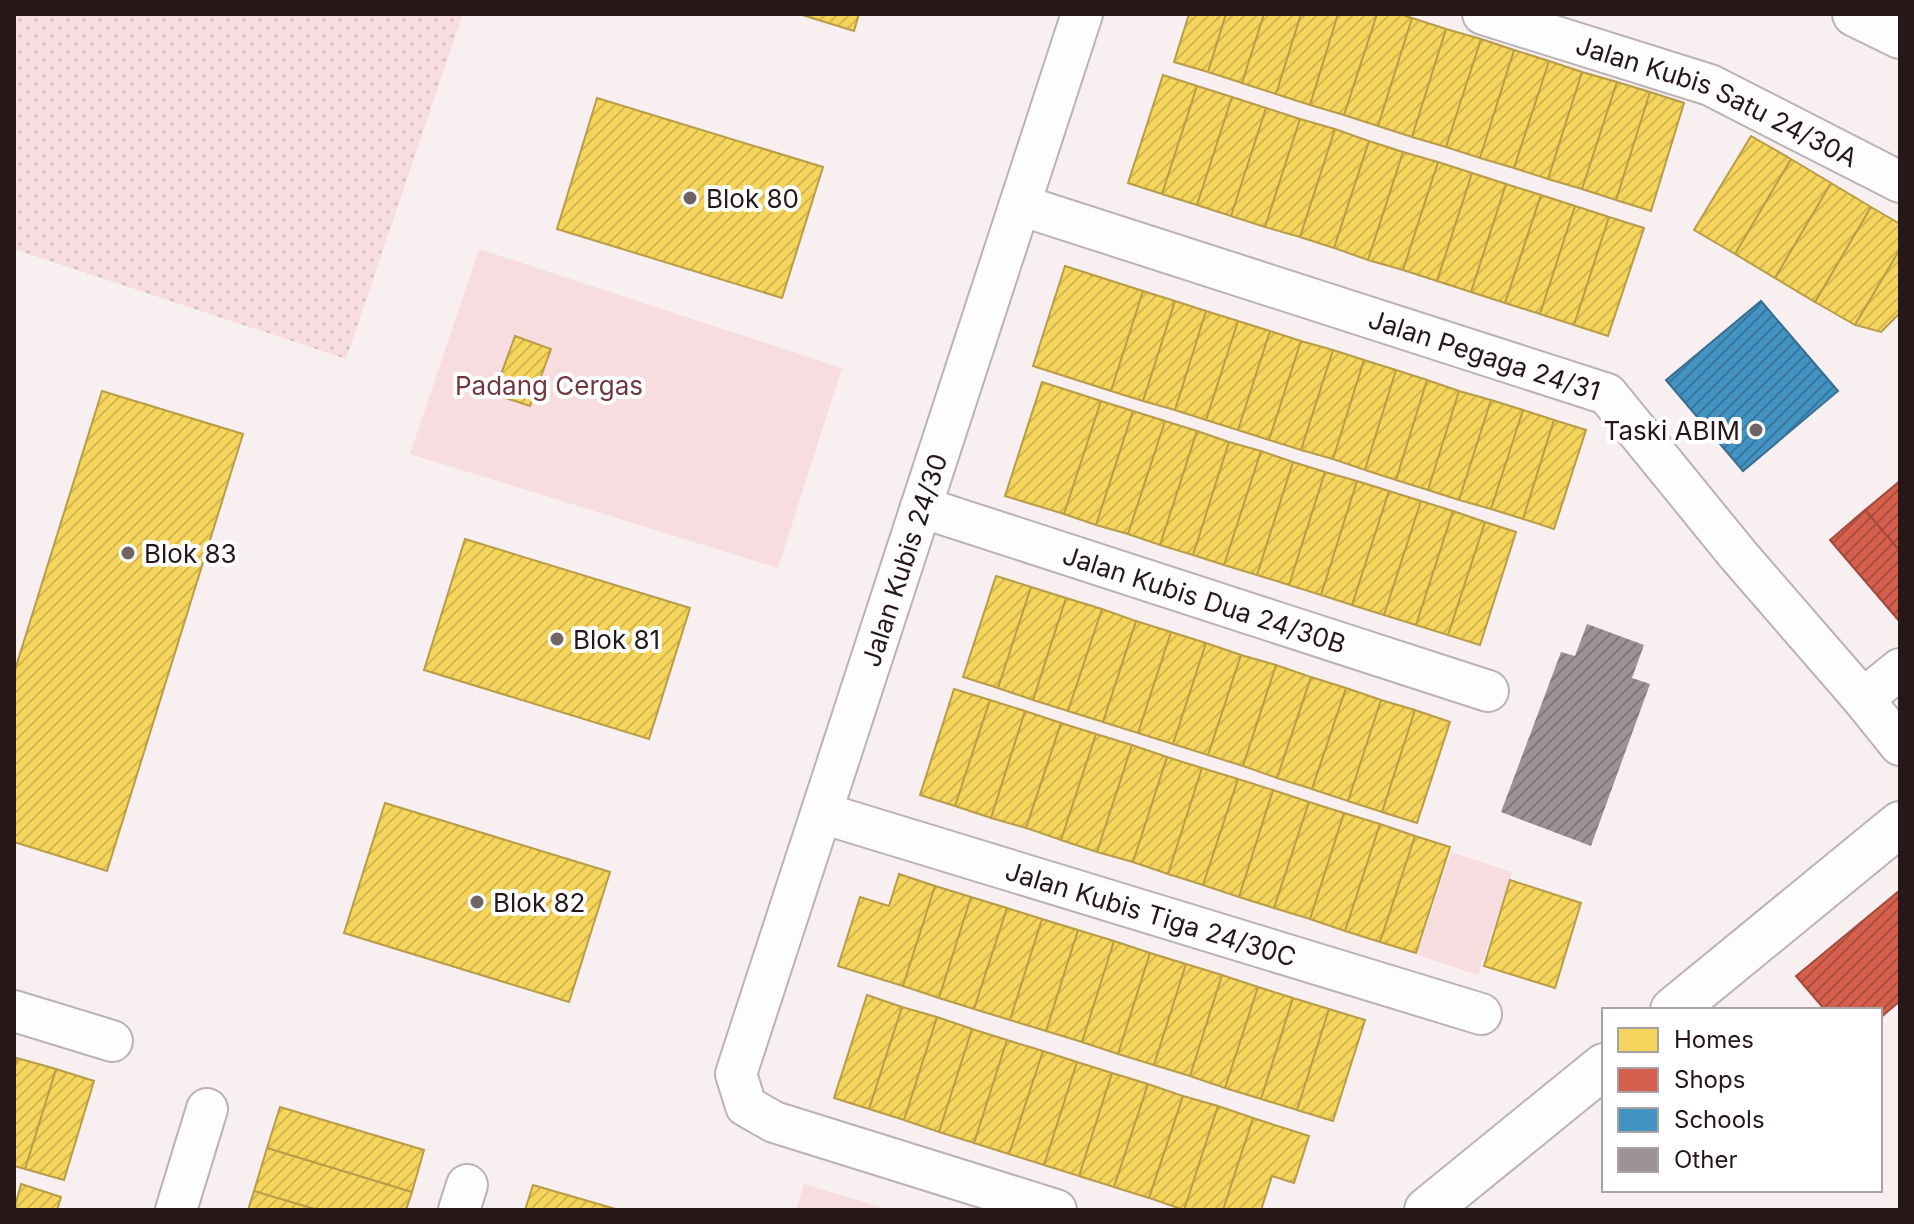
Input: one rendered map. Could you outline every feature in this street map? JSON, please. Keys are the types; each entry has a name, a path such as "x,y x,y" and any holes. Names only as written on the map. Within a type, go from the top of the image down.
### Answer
{"street":[{"name":"Jalan Kubis 24/30","path":"1056,1210 774,1122 746,1106 736,1074 1082,14"},
{"name":"Jalan Kubis Satu 24/30A","path":"1483,14 1710,85 1900,182"},
{"path":"1855,14 1900,36"},
{"name":"Jalan Pegaga 24/31","path":"1020,205 1607,394 1739,556 1900,745"},
{"name":"Jalan Kubis Dua 24/30B","path":"921,507 1488,691"},
{"path":"1863,699 1900,669"},
{"name":"Jalan Kubis Tiga 24/30C","path":"822,813 1481,1014"},
{"path":"1675,1008 1900,824"},
{"path":"14,1011 112,1041"},
{"path":"1427,1210 1602,1068"},
{"path":"176,1210 207,1109"}],"green space":[{"path":"14,14 463,14 346,359 14,249"},
{"name":"Padang Cergas","path":"479,249 842,368 778,568 410,454"},
{"path":"1451,852 1512,872 1478,975 1417,955"},
{"path":"804,1184 891,1210 796,1210"}],"building: Homes":[{"path":"799,14 859,14 854,31"},
{"path":"1189,14 1226,14 1208,72 1174,62"},
{"path":"1226,14 1264,14 1242,83 1208,72"},
{"path":"1264,14 1301,14 1276,94 1242,83"},
{"path":"1301,14 1338,14 1310,105 1276,94"},
{"path":"1338,14 1377,14 1344,115 1310,105"},
{"path":"1377,14 1399,14 1412,18 1378,126 1344,115"},
{"path":"1412,18 1446,29 1412,137 1378,126"},
{"path":"1446,29 1481,39 1446,147 1412,137"},
{"path":"1481,39 1514,50 1480,158 1446,147"},
{"path":"1514,50 1549,61 1514,168 1480,158"},
{"path":"1549,61 1582,72 1548,179 1514,168"},
{"path":"1582,72 1617,82 1582,189 1548,179"},
{"path":"1163,75 1197,86 1162,194 1128,183"},
{"path":"1617,82 1650,92 1616,200 1582,189"},
{"path":"1197,86 1232,97 1197,205 1162,194"},
{"path":"1650,92 1684,103 1651,211 1616,200"},
{"path":"1232,97 1266,108 1231,216 1197,205"},
{"name":"Blok 80","path":"597,98 823,167 782,298 557,229"},
{"path":"1266,108 1300,119 1265,227 1231,216"},
{"path":"1300,119 1335,129 1300,237 1265,227"},
{"path":"1335,129 1369,141 1334,248 1300,237"},
{"path":"1751,136 1791,159 1735,254 1694,230"},
{"path":"1369,141 1403,152 1368,260 1334,248"},
{"path":"1403,152 1438,162 1403,270 1368,260"},
{"path":"1791,159 1831,183 1775,278 1735,254"},
{"path":"1438,162 1472,173 1437,281 1403,270"},
{"path":"1472,173 1506,184 1471,292 1437,281"},
{"path":"1831,183 1871,207 1815,302 1775,278"},
{"path":"1506,184 1541,195 1505,303 1471,292"},
{"path":"1541,195 1575,206 1540,314 1505,303"},
{"path":"1575,206 1609,217 1574,325 1540,314"},
{"path":"1871,207 1900,224 1900,249 1855,325 1815,302"},
{"path":"1609,217 1644,228 1608,336 1574,325"},
{"path":"1900,249 1900,313 1881,332 1855,325"},
{"path":"1065,266 1143,291 1111,391 1033,366"},
{"path":"1143,291 1175,301 1143,401 1111,391"},
{"path":"1175,301 1206,311 1175,410 1143,401"},
{"path":"1206,311 1238,321 1206,420 1175,410"},
{"path":"1238,321 1270,331 1238,430 1206,420"},
{"path":"1270,331 1301,341 1269,440 1238,430"},
{"path":"515,336 551,349 530,406 494,394"},
{"path":"1301,341 1333,350 1301,450 1269,440"},
{"path":"1333,350 1364,360 1333,459 1301,450"},
{"path":"1364,360 1396,370 1365,470 1333,459"},
{"path":"1396,370 1427,380 1396,480 1365,470"},
{"path":"1427,380 1459,391 1428,490 1396,480"},
{"path":"1042,382 1101,401 1064,514 1005,496"},
{"name":"Blok 83","path":"102,391 243,434 107,871 14,842 14,673"},
{"path":"1459,391 1491,400 1459,500 1428,490"},
{"path":"1491,400 1523,410 1491,509 1459,500"},
{"path":"1101,401 1133,411 1096,525 1064,514"},
{"path":"1523,410 1554,420 1523,519 1491,509"},
{"path":"1133,411 1165,421 1128,534 1096,525"},
{"path":"1554,420 1586,430 1554,529 1523,519"},
{"path":"1165,421 1197,431 1160,545 1128,534"},
{"path":"1197,431 1229,442 1193,555 1160,545"},
{"path":"1229,442 1261,451 1224,565 1193,555"},
{"path":"1261,451 1293,462 1257,575 1224,565"},
{"path":"1293,462 1325,472 1289,585 1257,575"},
{"path":"1325,472 1357,481 1321,595 1289,585"},
{"path":"1357,481 1389,491 1352,605 1321,595"},
{"path":"1389,491 1421,501 1384,615 1352,605"},
{"path":"1421,501 1453,511 1416,625 1384,615"},
{"path":"1453,511 1485,522 1448,635 1416,625"},
{"path":"1485,522 1516,532 1480,645 1448,635"},
{"name":"Blok 81","path":"465,539 690,608 649,739 424,670"},
{"path":"996,576 1031,587 998,688 963,677"},
{"path":"1031,587 1066,598 1033,700 998,688"},
{"path":"1066,598 1102,609 1068,711 1033,700"},
{"path":"1102,609 1136,621 1103,722 1068,711"},
{"path":"1136,621 1171,632 1138,733 1103,722"},
{"path":"1171,632 1206,643 1173,744 1138,733"},
{"path":"1206,643 1241,655 1208,755 1173,744"},
{"path":"1241,655 1276,665 1243,766 1208,755"},
{"path":"1276,665 1311,677 1277,778 1243,766"},
{"path":"1311,677 1346,688 1312,789 1277,778"},
{"path":"1346,688 1381,700 1348,801 1312,789"},
{"path":"954,689 990,700 955,806 920,795"},
{"path":"990,700 1025,711 991,818 955,806"},
{"path":"1381,700 1415,710 1382,812 1348,801"},
{"path":"1415,710 1450,722 1417,823 1382,812"},
{"path":"1025,711 1061,723 1026,828 991,818"},
{"path":"1061,723 1096,734 1061,840 1026,828"},
{"path":"1096,734 1132,745 1097,852 1061,840"},
{"path":"1132,745 1167,757 1133,862 1097,852"},
{"path":"1167,757 1202,768 1168,874 1133,862"},
{"path":"1202,768 1238,779 1203,885 1168,874"},
{"path":"1238,779 1273,790 1239,897 1203,885"},
{"path":"1273,790 1309,802 1274,908 1239,897"},
{"path":"1309,802 1344,813 1310,919 1274,908"},
{"name":"Blok 82","path":"385,803 610,872 569,1002 344,933"},
{"path":"1344,813 1380,824 1345,931 1310,919"},
{"path":"1380,824 1415,836 1380,942 1345,931"},
{"path":"1415,836 1450,847 1416,953 1380,942"},
{"path":"899,874 935,886 903,986 838,966 860,897 889,906"},
{"path":"1510,880 1581,903 1555,988 1484,966"},
{"path":"935,886 971,897 939,998 903,986"},
{"path":"971,897 1007,908 974,1009 939,998"},
{"path":"1007,908 1042,919 1010,1020 974,1009"},
{"path":"1042,919 1078,930 1046,1031 1010,1020"},
{"path":"1078,930 1114,941 1082,1042 1046,1031"},
{"path":"1114,941 1150,953 1118,1054 1082,1042"},
{"path":"1150,953 1186,964 1154,1065 1118,1054"},
{"path":"1186,964 1222,975 1190,1076 1154,1065"},
{"path":"1222,975 1258,987 1225,1088 1190,1076"},
{"path":"1258,987 1293,998 1261,1099 1225,1088"},
{"path":"867,995 902,1007 869,1109 834,1098"},
{"path":"1293,998 1329,1009 1297,1110 1261,1099"},
{"path":"902,1007 937,1017 904,1120 869,1109"},
{"path":"1329,1009 1365,1020 1333,1121 1297,1110"},
{"path":"937,1017 972,1029 939,1132 904,1120"},
{"path":"972,1029 1007,1040 974,1143 939,1132"},
{"path":"1007,1040 1043,1051 1009,1154 974,1143"},
{"path":"1043,1051 1077,1062 1044,1165 1009,1154"},
{"path":"17,1058 56,1069 25,1169 14,1166 14,1069"},
{"path":"1077,1062 1112,1073 1079,1176 1044,1165"},
{"path":"56,1069 94,1081 64,1180 25,1169"},
{"path":"1112,1073 1148,1084 1114,1187 1079,1176"},
{"path":"1148,1084 1183,1096 1149,1198 1114,1187"},
{"path":"1183,1096 1218,1106 1184,1210 1149,1198"},
{"path":"1218,1106 1253,1118 1223,1210 1184,1210"},
{"path":"280,1107 424,1150 412,1192 267,1148"},
{"path":"1253,1118 1309,1136 1294,1183 1272,1176 1261,1210 1223,1210"},
{"path":"267,1148 412,1192 406,1210 318,1210 254,1191"},
{"path":"21,1184 61,1197 57,1210 14,1210"},
{"path":"533,1185 619,1210 525,1210"},
{"path":"254,1191 318,1210 248,1210"}],"building: Shops":[{"path":"1900,481 1900,551 1865,510"},
{"path":"1865,510 1900,551 1900,622 1830,540"},
{"path":"1900,890 1900,1001 1882,1016 1882,1008 1823,1008 1796,976"}],"building: Schools":[{"path":"1761,301 1838,391 1743,471 1666,380"}],"building: Other":[{"path":"1587,624 1644,645 1632,678 1650,684 1591,846 1501,812 1561,652 1575,656"}],"place":[{"name":"Blok 80","path":"690,198"},
{"name":"Taski ABIM","path":"1756,430"},
{"name":"Blok 83","path":"128,553"},
{"name":"Blok 81","path":"557,639"},
{"name":"Blok 82","path":"477,902"}]}
